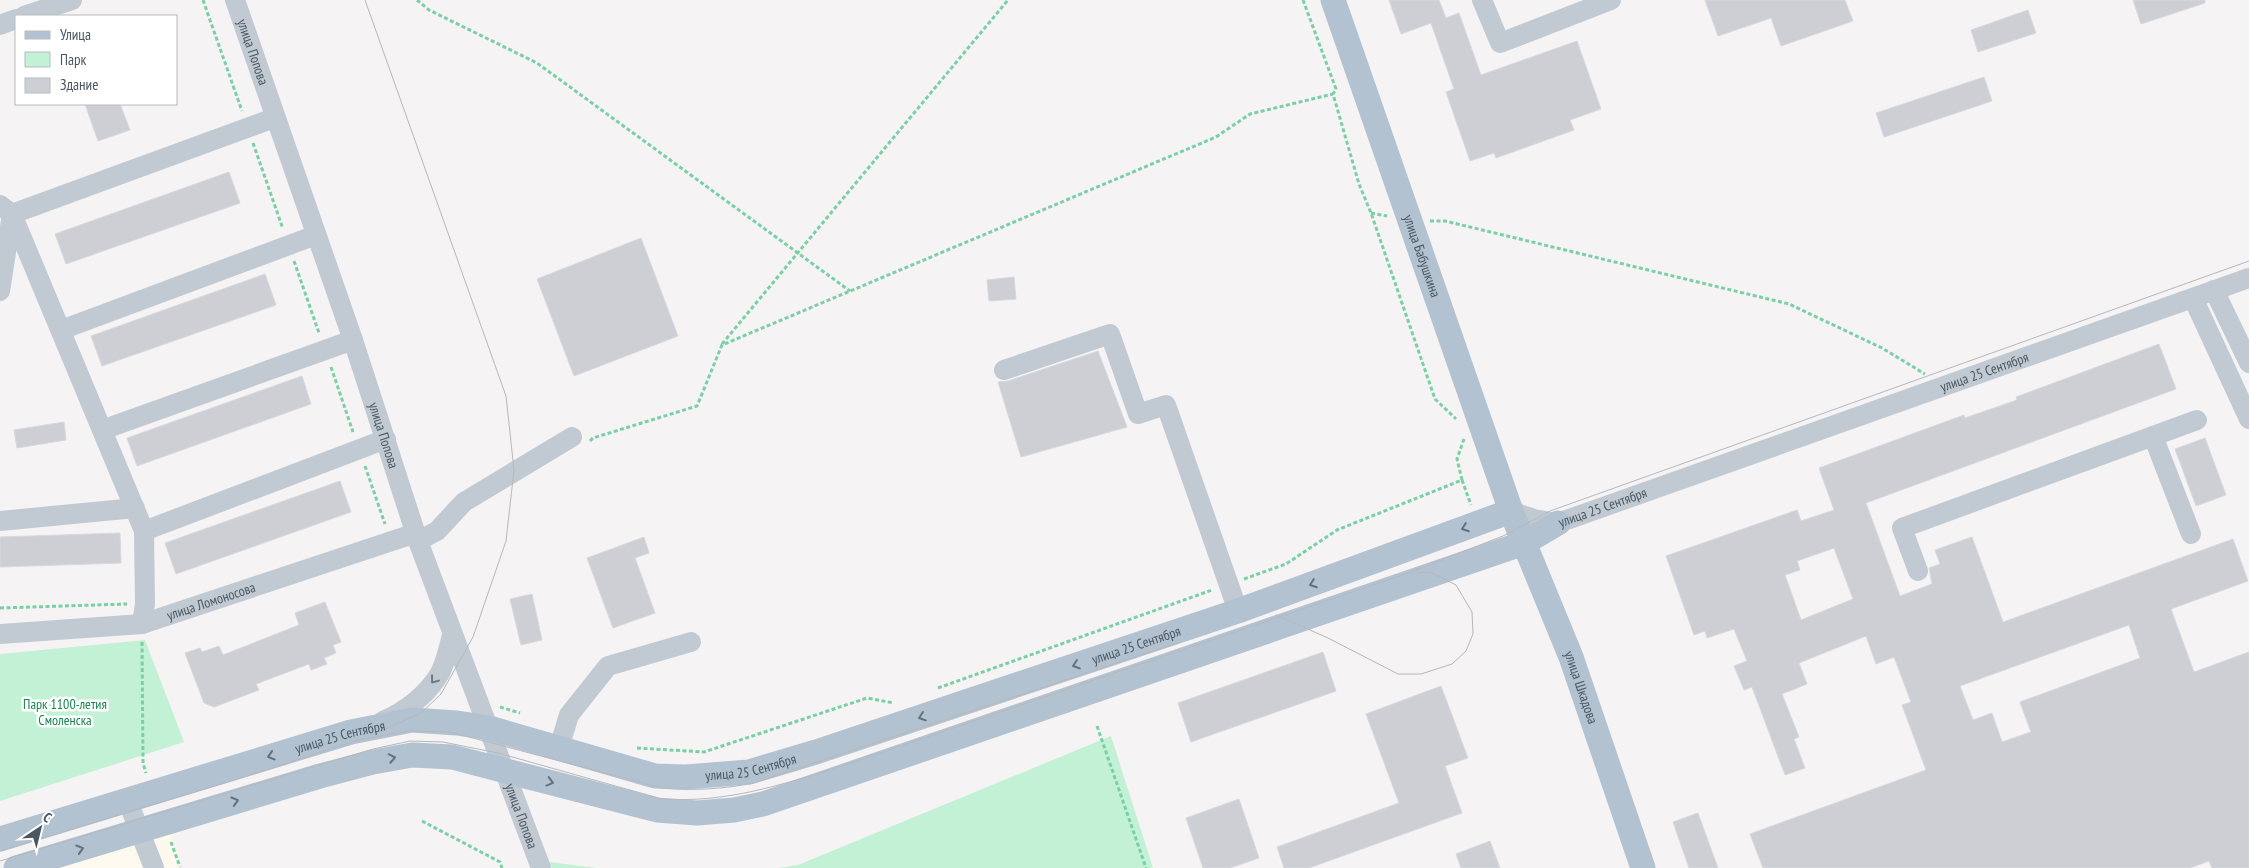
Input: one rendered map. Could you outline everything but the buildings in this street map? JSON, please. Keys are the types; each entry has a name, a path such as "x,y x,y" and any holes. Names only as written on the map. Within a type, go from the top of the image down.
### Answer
{"main road":[{"name":"улица Бабушкина","path":"1333,0 1511,511"},
{"name":"улица Шкадова","path":"1511,511 1571,658 1643,868"},
{"name":"улица 25 Сентября","path":"0,839 352,732 412,720 457,723 492,717 559,748 656,776 686,777 749,772 816,752 1238,611 1511,511"},
{"path":"16,868 320,776 395,757 434,754 452,757 657,810 697,813 734,810 763,804 1524,543 1558,523"}],"street":[{"path":"27,15 72,0"},
{"name":"улица Попова","path":"235,0 274,118 353,340 415,530 452,635 492,717 505,770 541,868"},
{"path":"1482,0 1500,43 1611,0"},
{"path":"0,25 15,19"},
{"path":"6,210 274,118"},
{"path":"0,291 6,210"},
{"path":"6,210 61,330 144,531 145,604 142,624"},
{"path":"61,330 316,235"},
{"name":"улица 25 Сентября","path":"1511,511 1534,519 1558,523 2249,278"},
{"path":"2214,290 2249,363"},
{"path":"2193,298 2249,419"},
{"path":"1004,370 1110,334 1138,414 1166,405 1238,611"},
{"path":"102,430 353,340"},
{"path":"1918,571 1902,528 2197,420"},
{"path":"2153,436 2191,534"},
{"path":"144,531 386,439"},
{"name":"улица Ломоносова","path":"0,634 142,624 415,530 437,531 464,502 579,441"},
{"path":"0,521 135,508"},
{"path":"352,732 388,719 410,706 439,673 452,635"},
{"path":"559,748 569,715 608,666 691,642"},
{"path":"127,799 154,868"}],"path":[{"path":"417,0 429,10 537,63 851,291"},
{"path":"579,441 697,406 722,345 1008,0"},
{"path":"1303,0 1336,89 1333,94 1359,184 1371,213 1436,399 1455,418 1458,425"},
{"path":"722,345 1216,137 1250,114 1333,94"},
{"path":"1371,213 1410,221 1445,222 1789,304 1882,348 1946,386"},
{"path":"1461,432 1464,438 1457,459 1471,505"},
{"path":"931,690 1286,564 1337,530 1462,480"},
{"path":"376,528 415,530"},
{"path":"0,608 145,604"},
{"path":"142,624 143,764 153,792"},
{"path":"629,748 704,752 867,698 894,703 903,700"},
{"path":"492,717 528,716"},
{"path":"1097,726 1146,868"},
{"path":"422,821 500,862 502,868"},
{"path":"164,822 180,867"}],"shaded area":[{"path":"171,833 181,868 53,868"}],"green space":[{"name":"Парк 1100-летия Смоленска","path":"145,640 184,742 0,801 0,654"},
{"path":"1111,736 1153,868 778,868 798,865"},
{"path":"549,862 597,868 552,868"}],"tram line":[{"path":"365,0 506,396 514,470 506,541 473,637 441,694 421,713 381,731"},
{"path":"0,861 373,749 410,741 443,742 498,753 662,799 685,800 729,796 772,787 836,768 1408,573 1503,536 1550,511 2249,261"},
{"path":"1276,615 1328,638 1398,674 1421,674 1452,664 1466,651 1473,634 1472,612 1456,585 1430,572 1416,573"},
{"path":"358,740 409,731 450,732 662,788 708,789 731,787 754,783 1177,643"},
{"path":"0,851 241,778 365,738"}]}
